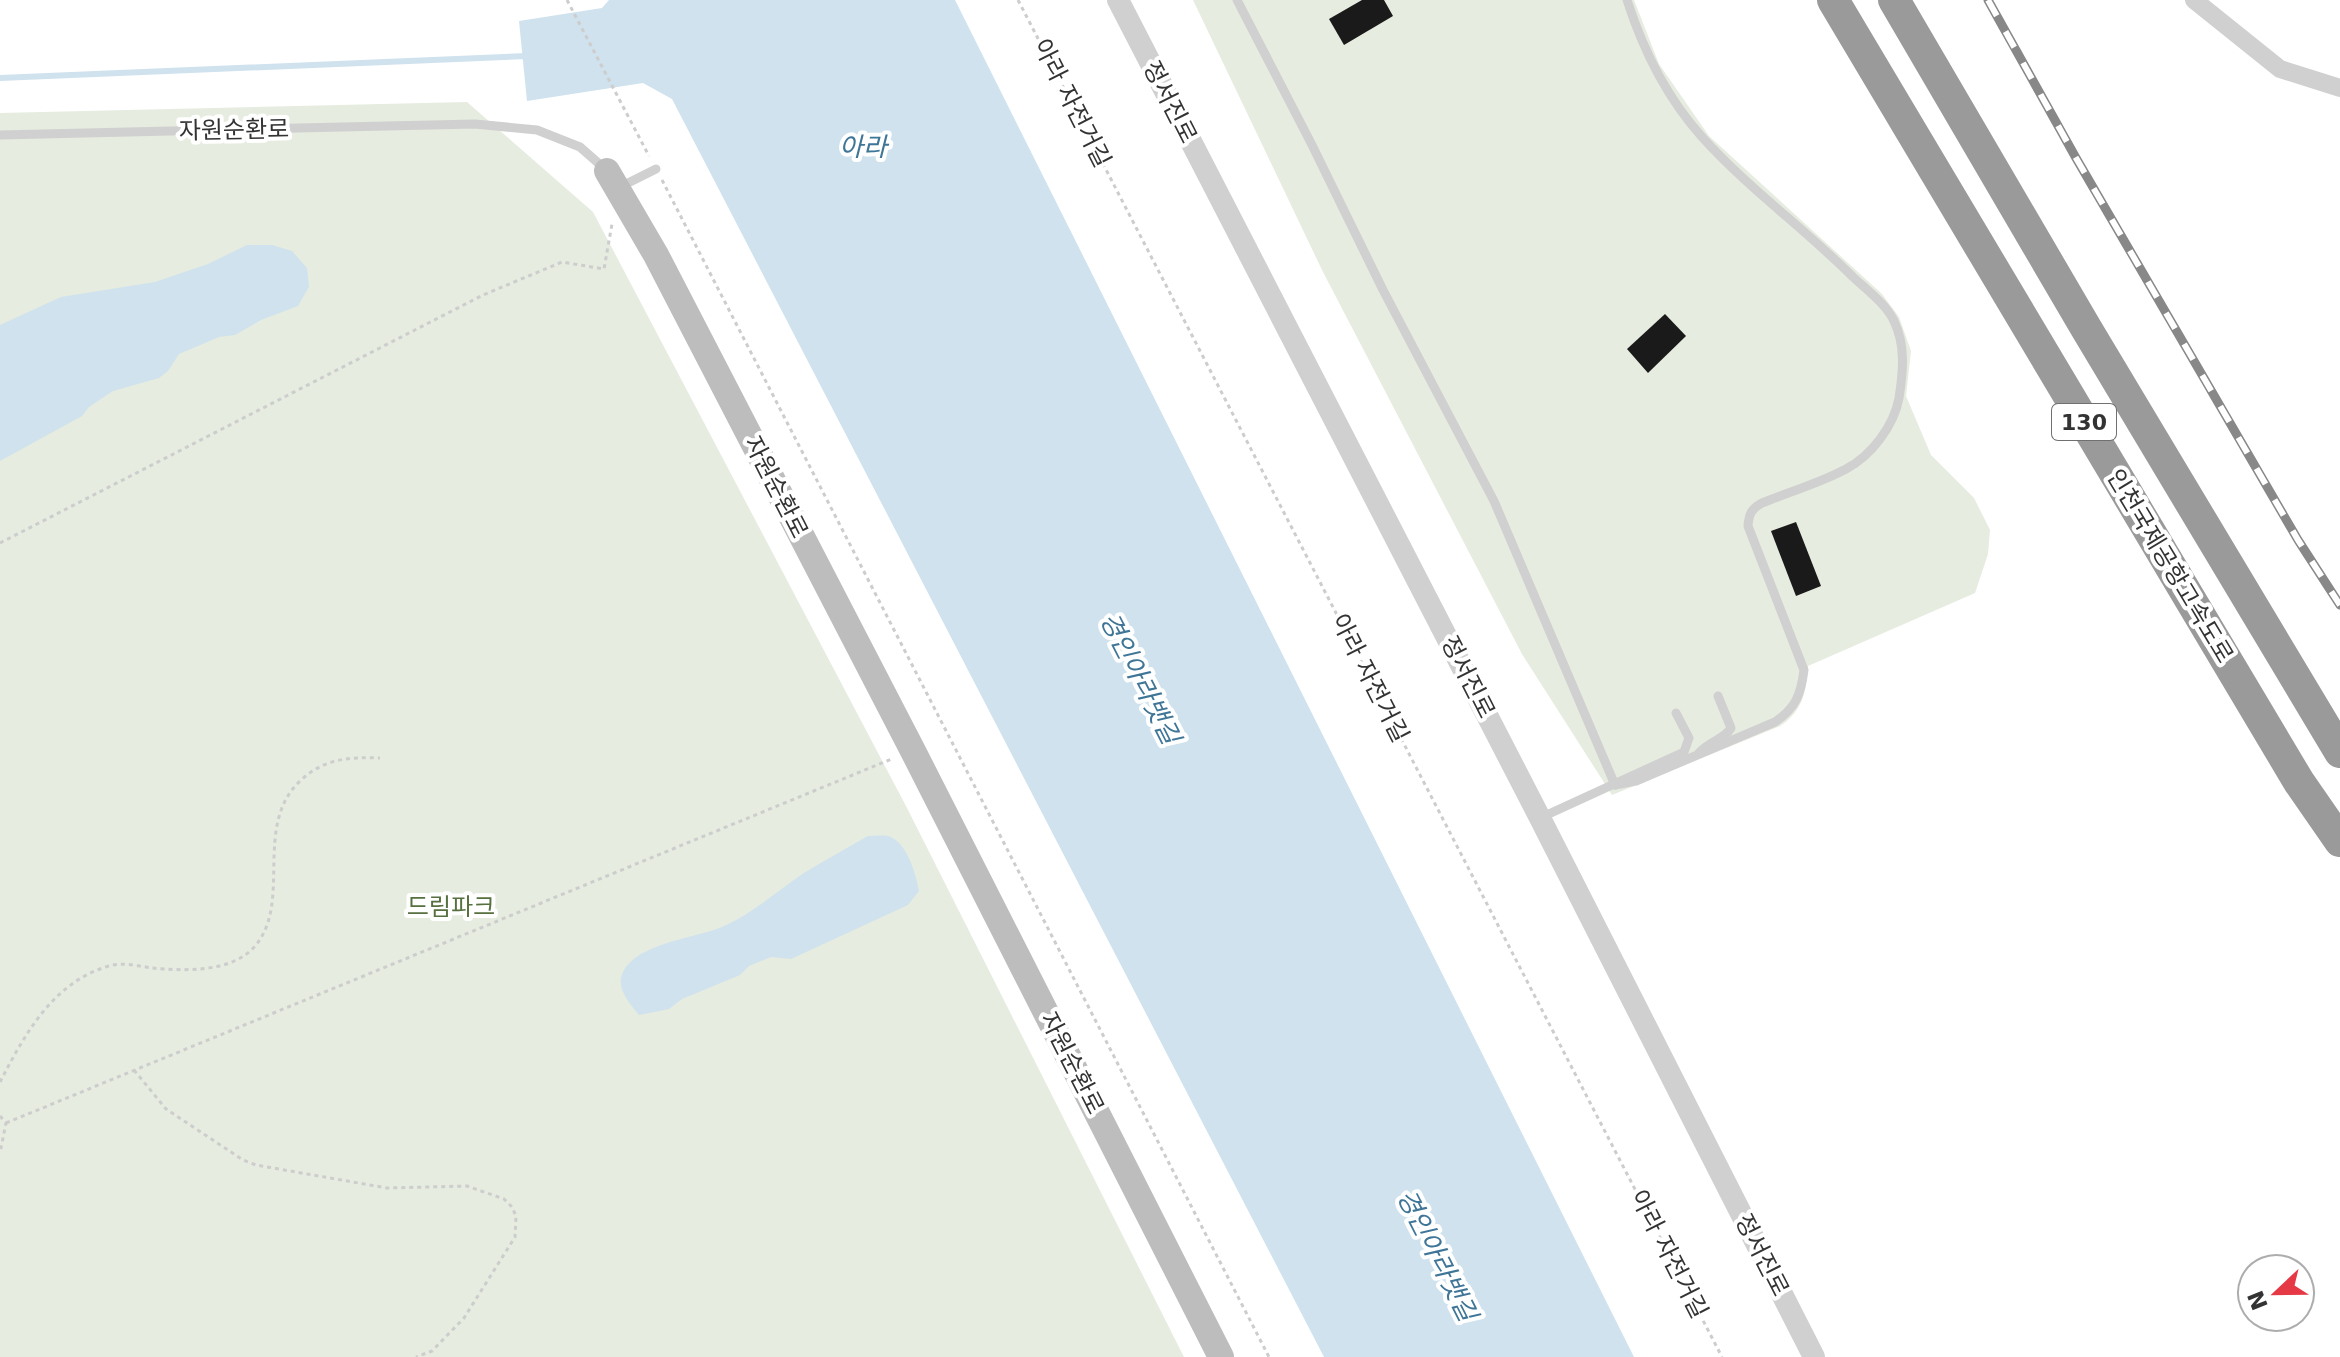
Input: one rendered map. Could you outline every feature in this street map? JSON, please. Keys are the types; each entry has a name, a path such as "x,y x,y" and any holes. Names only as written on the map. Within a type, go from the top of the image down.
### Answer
{"highway":[{"name":"인천국제공항고속도로","path":"1833,0 2299,782 2340,841"},
{"name":"인천국제공항고속도로","path":"1894,0 2340,752"},
{"path":"1905,0 1929,57"}],"main road":[{"name":"자원순환로","path":"613,180 662,267 913,751 1221,1357"}],"street":[{"name":"정서진로","path":"1118,0 1814,1357"},
{"path":"2194,0 2280,69 2340,88"}],"lane":[{"path":"1237,0 1383,290 1489,490 1615,785"},
{"path":"1615,785 1636,781 1775,722 1791,711 1802,692 1804,670 1748,526 1749,515 1753,508 1762,503 1846,469 1862,458 1888,427 1898,405 1903,356 1893,318 1878,301 1722,158 1697,130 1658,75 1627,0"},
{"name":"자원순환로","path":"0,135 475,124 537,130 580,147 613,180"},
{"path":"613,180 656,169"},
{"path":"1703,751 1707,743 1731,728 1718,696"},
{"path":"1676,713 1692,744 1703,751"},
{"path":"1540,818 1684,752 1689,738"}],"path":[{"path":"567,0 1269,1357"},
{"name":"아라 자전거길","path":"1018,0 1722,1357"},
{"path":"0,543 483,295 562,262 604,269 613,180"},
{"path":"6,1123 913,751"},
{"path":"0,1082 41,1013 54,998 85,976 113,964 195,969 230,963 246,955 265,929 270,910 278,817 294,786 325,763 343,758 380,758"},
{"path":"134,1070 166,1109 243,1160 327,1179 387,1188 467,1186 504,1199 512,1207 516,1216 515,1237 464,1318 432,1351 416,1357"},
{"path":"0,1116 6,1123"},
{"path":"0,1153 6,1123"}],"green space":[{"path":"1193,0 1634,0 1659,64 1709,136 1882,294 1899,317 1911,351 1906,396 1931,455 1974,498 1990,530 1988,554 1975,593 1808,666 1802,700 1794,714 1780,726 1612,795 1522,654 1323,272"},
{"name":"드림파크","path":"467,102 593,212 907,808 1184,1357 0,1357 0,113"}],"water":[{"name":"아라","path":"609,0 955,0 1634,1357 1324,1357 672,99 643,83 527,101 519,21 602,8"},
{"path":"247,245 272,245 292,251 307,268 309,287 298,306 261,320 235,335 219,337 179,354 168,371 159,378 113,391 89,407 82,416 0,461 0,325 61,297 155,282 208,264"},
{"path":"868,836 888,836 905,851 919,891 908,905 791,959 771,957 749,966 740,975 682,999 669,1009 639,1015 628,1001 622,990 621,978 630,962 641,954 733,922 804,873"}],"building":[{"path":"1362,0 1384,0 1393,16 1344,45 1329,19"},
{"path":"1665,314 1686,336 1648,373 1627,349"},
{"path":"1796,522 1821,586 1796,596 1771,531"}],"waterway":[{"path":"0,78 528,56"}],"railway":[{"path":"1988,0 2298,540 2340,605"}],"water label":[{"name":"경인아라뱃길","path":"1140,678"},
{"name":"경인아라뱃길","path":"1437,1255"}]}
